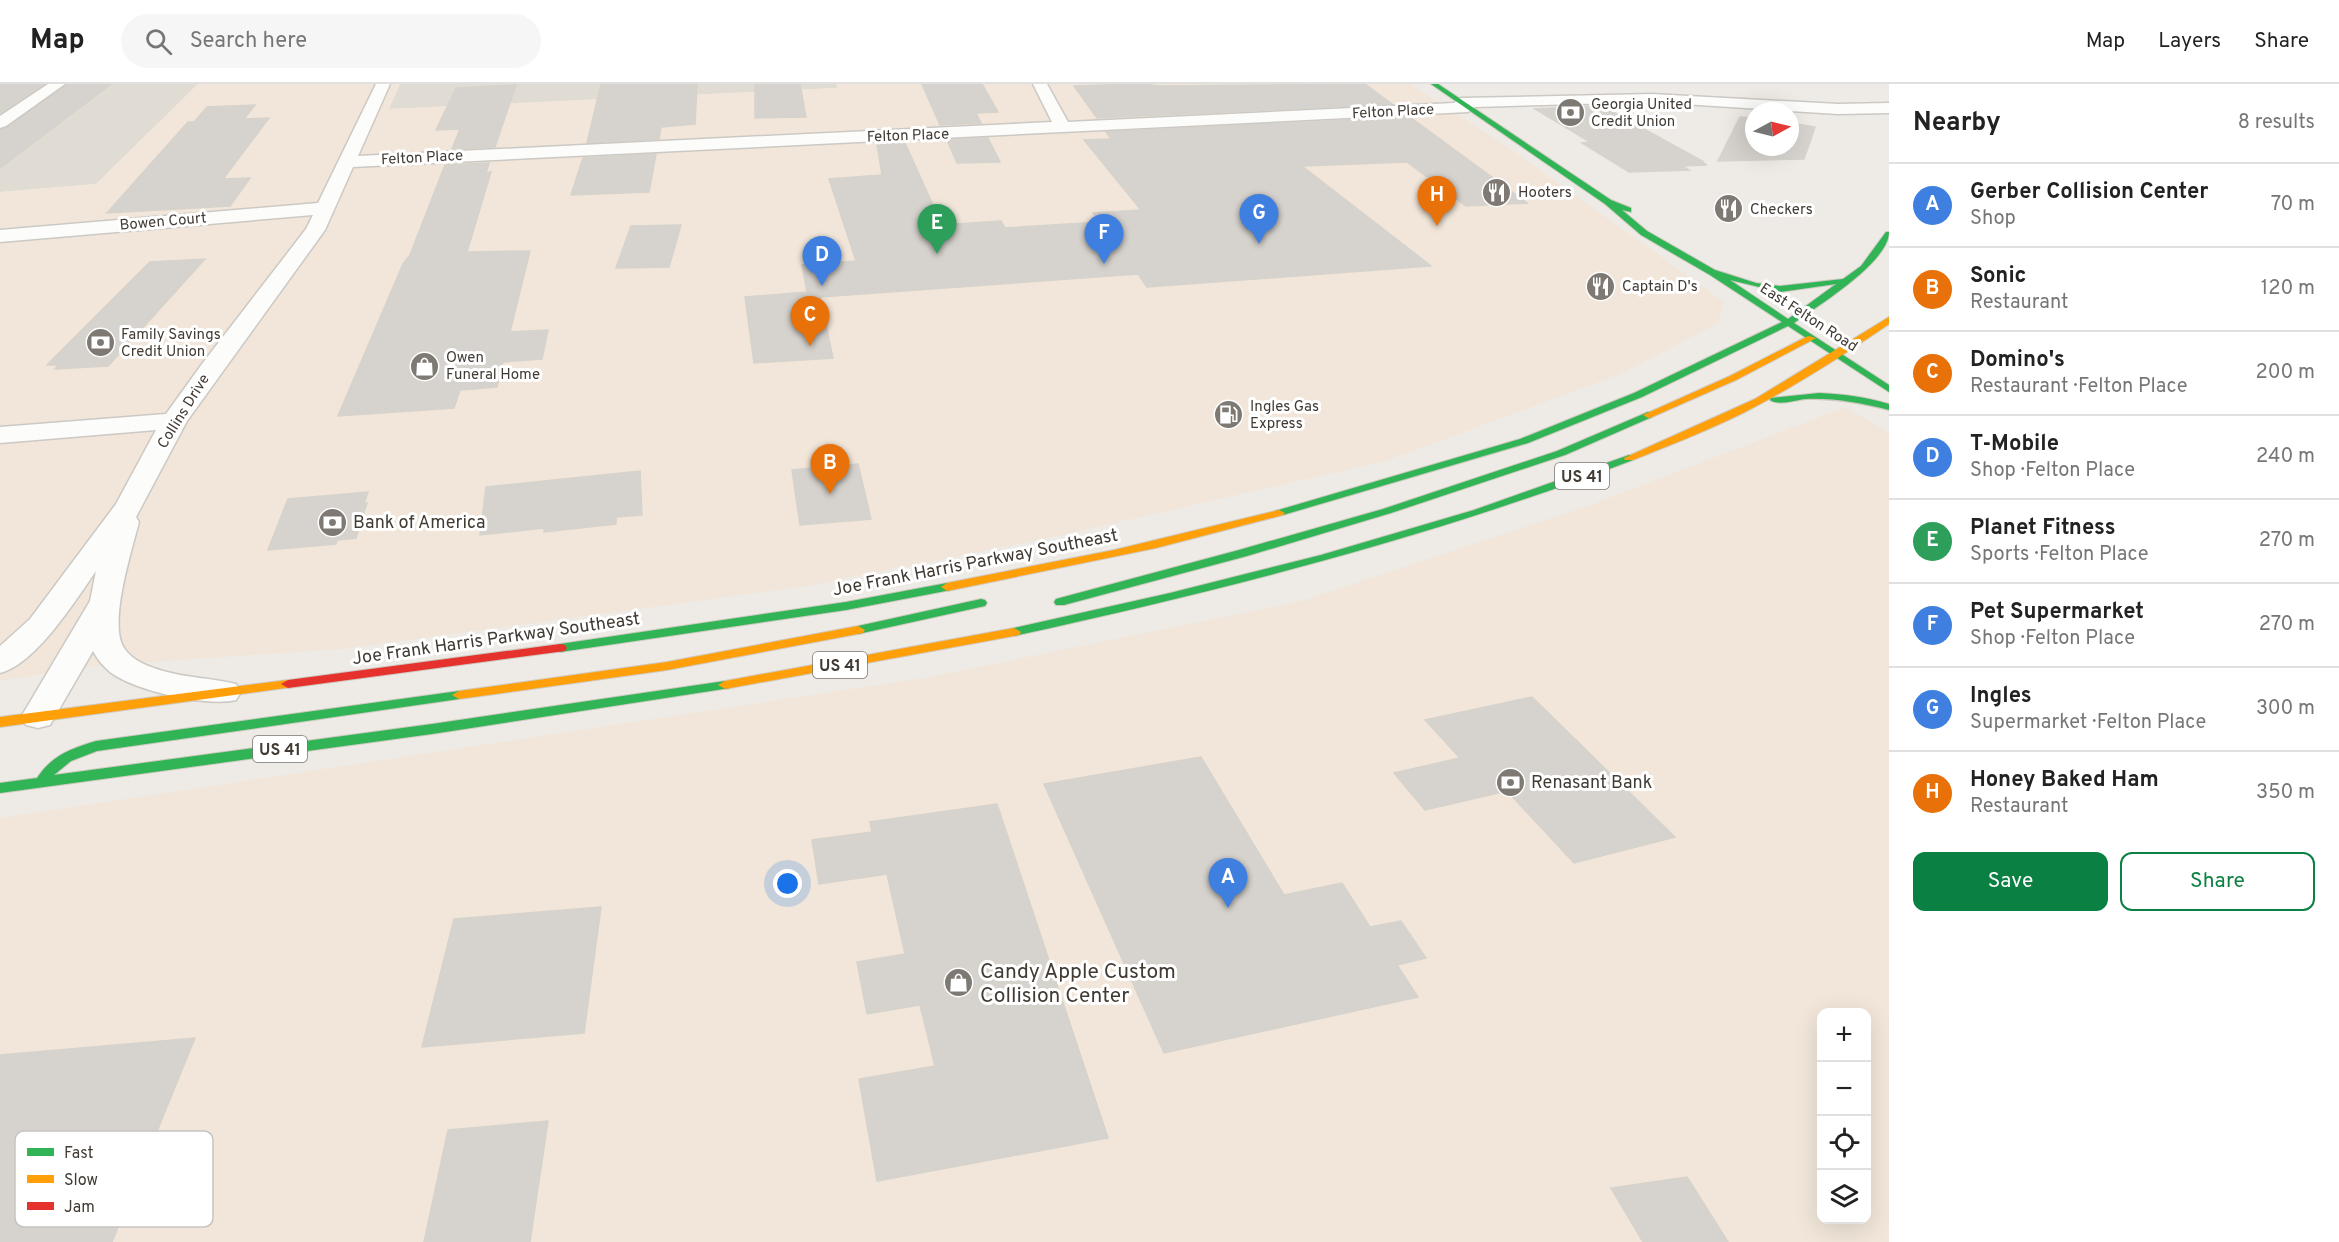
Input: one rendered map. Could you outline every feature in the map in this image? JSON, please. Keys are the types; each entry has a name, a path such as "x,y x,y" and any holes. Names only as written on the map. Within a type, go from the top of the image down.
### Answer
{"main road":[{"name":"East Felton Road","path":"1434,84 1608,202 1638,213 1689,247 1711,272 1889,389"},
{"name":"Joe Frank Harris Parkway Southeast","path":"0,722 28,725 225,692 585,645 834,608 1111,555 1301,508 1383,486 1524,441 1638,395 1788,323 1864,268 1889,234"},
{"path":"1711,272 1755,285 1780,289 1804,288 1848,280"},
{"name":"US 41","path":"0,788 560,710 946,646 1047,627 1313,563 1453,521 1554,487 1646,451 1750,405 1837,355 1889,320"},
{"path":"1042,606 1243,553 1387,511 1561,453 1733,378 1811,338"},
{"path":"1750,405 1820,393 1852,396 1889,407"},
{"path":"1067,579 1111,555"},
{"path":"43,782 53,766 64,758 96,746 687,663 816,639 998,599"},
{"path":"946,646 952,630 964,627"}],"street":[{"path":"0,123 58,84"},
{"name":"Collins Drive","path":"0,663 41,626 129,506 174,421 210,369 315,230 382,84"},
{"path":"1040,84 1063,128"},
{"name":"Felton Place","path":"348,162 560,149 1063,128 1465,105 1652,98 1838,110"},
{"path":"1838,110 1889,108"},
{"path":"1838,110 1889,124"},
{"name":"Bowen Court","path":"0,236 327,208"},
{"path":"0,435 174,421"},
{"path":"129,506 105,601 104,639 111,656 124,667 160,680 225,692"},
{"path":"28,725 105,601"}],"shaded area":[{"path":"0,84 198,84 96,184 0,192"},
{"path":"198,84 399,84 389,109 837,88 836,84 1410,84 1509,148 1724,302 1717,324 1615,376 1386,461 1053,537 802,587 342,649 91,666 0,681 0,192 96,184"},
{"path":"400,84 836,84 838,88 389,109"},
{"path":"1846,407 1889,433 1889,1242 0,1242 0,818 924,678 1298,602 1593,504"}],"building":[{"path":"0,84 44,84 0,113"},
{"path":"67,84 111,84 0,168 0,130 7,128"},
{"path":"601,84 697,84 695,124 661,127 659,139 587,143"},
{"path":"755,84 800,84 806,117 755,118"},
{"path":"922,84 982,84 998,112 976,113 981,123 940,125"},
{"path":"1140,84 1160,86 1365,84 1392,104 1097,118 1074,86"},
{"path":"516,85 495,147 452,149 460,129 436,130 456,88"},
{"path":"255,105 244,119 269,118 223,179 250,178 230,206 107,213 188,122 194,122 207,107"},
{"path":"1602,106 1707,165 1682,166 1689,170 1629,172 1582,143 1590,142 1535,109"},
{"path":"1410,117 1527,203 1466,206 1407,162 1302,166 1431,266 1147,287 1138,274 820,297 833,358 754,363 745,297 807,292 802,265 856,261 829,179 882,175 877,144 905,143 942,225 1001,221 1005,228 1099,222 1093,213 1141,210 1084,140 1111,139 1106,132"},
{"path":"1740,117 1745,117 1745,156 1799,156 1799,124 1815,127 1804,159 1718,161"},
{"path":"988,138 1000,162 957,163 947,140"},
{"path":"656,154 649,192 571,195 583,158"},
{"path":"489,163 486,173 491,172 467,252 530,251 510,332 548,330 542,359 503,362 497,387 460,390 454,408 338,416 403,264 410,255 445,165"},
{"path":"681,225 669,267 616,268 631,226"},
{"path":"205,259 108,366 55,369 58,365 47,365 150,262"},
{"path":"858,464 871,519 800,525 792,470"},
{"path":"640,471 642,515 616,517 616,524 544,532 544,528 480,535 486,487"},
{"name":"Bank of America","path":"368,492 364,504 367,503 356,538 337,540 336,544 268,550 288,499"},
{"name":"Renasant Bank","path":"1532,697 1675,837 1574,863 1507,791 1425,810 1394,773 1460,758 1425,720"},
{"path":"1201,757 1284,895 1342,883 1370,927 1401,921 1426,958 1397,965 1418,997 1164,1053 1044,784"},
{"name":"Candy Apple Custom Collision Center","path":"997,804 1108,1138 877,1181 859,1079 935,1066 920,1005 867,1014 857,962 905,954 887,874 819,884 812,840 872,832 870,822"},
{"path":"601,907 584,1033 422,1047 454,919"},
{"path":"195,1038 157,1131 15,1131 15,1227 118,1227 112,1242 0,1242 0,1055"},
{"path":"548,1121 530,1242 424,1242 448,1130"},
{"path":"1687,1177 1728,1242 1643,1242 1611,1188"}],"traffic: fast":[{"path":"1434,84 1608,202 1628,210"},
{"path":"1608,202 1644,233 1713,273 1889,389"},
{"path":"1279,513 1524,441 1638,395 1788,323 1864,268 1889,234"},
{"path":"1711,272 1755,285 1780,289 1840,281"},
{"path":"1775,400 1805,396 1833,396 1889,407"},
{"path":"1060,602 1243,553 1387,511 1561,453 1648,415"},
{"path":"1014,632 1170,597 1325,558 1478,512 1629,458"},
{"path":"560,648 846,606 947,587"},
{"path":"858,630 981,603"},
{"path":"0,788 432,729 725,685"},
{"path":"43,781 65,758 96,746 459,695"}],"traffic: slow":[{"path":"1629,458 1712,424 1758,401 1815,368 1889,320"},
{"path":"1648,415 1733,378 1811,338"},
{"path":"947,587 1114,554 1279,513"},
{"path":"459,695 667,666 858,630"},
{"path":"725,685 1014,632"},
{"path":"0,722 288,684"}],"traffic: jam":[{"path":"288,684 560,648"}],"place":[{"name":"Georgia United Credit Union","path":"1570,113"},
{"name":"Hooters","path":"1497,192"},
{"name":"Checkers","path":"1729,209"},
{"name":"Honey Baked Ham","path":"1437,226"},
{"name":"Ingles","path":"1259,244"},
{"name":"Planet Fitness","path":"937,254"},
{"name":"Pet Supermarket","path":"1104,264"},
{"name":"T-Mobile","path":"822,286"},
{"name":"Captain D's","path":"1601,286"},
{"name":"Family Savings Credit Union","path":"100,343"},
{"name":"Domino's","path":"810,346"},
{"name":"Owen Funeral Home","path":"425,366"},
{"name":"Ingles Gas Express","path":"1229,415"},
{"name":"Sonic","path":"830,494"},
{"name":"Bank of America","path":"332,522"},
{"name":"Renasant Bank","path":"1510,782"},
{"name":"Gerber Collision Center","path":"1228,908"},
{"name":"Candy Apple Custom Collision Center","path":"959,983"}]}
